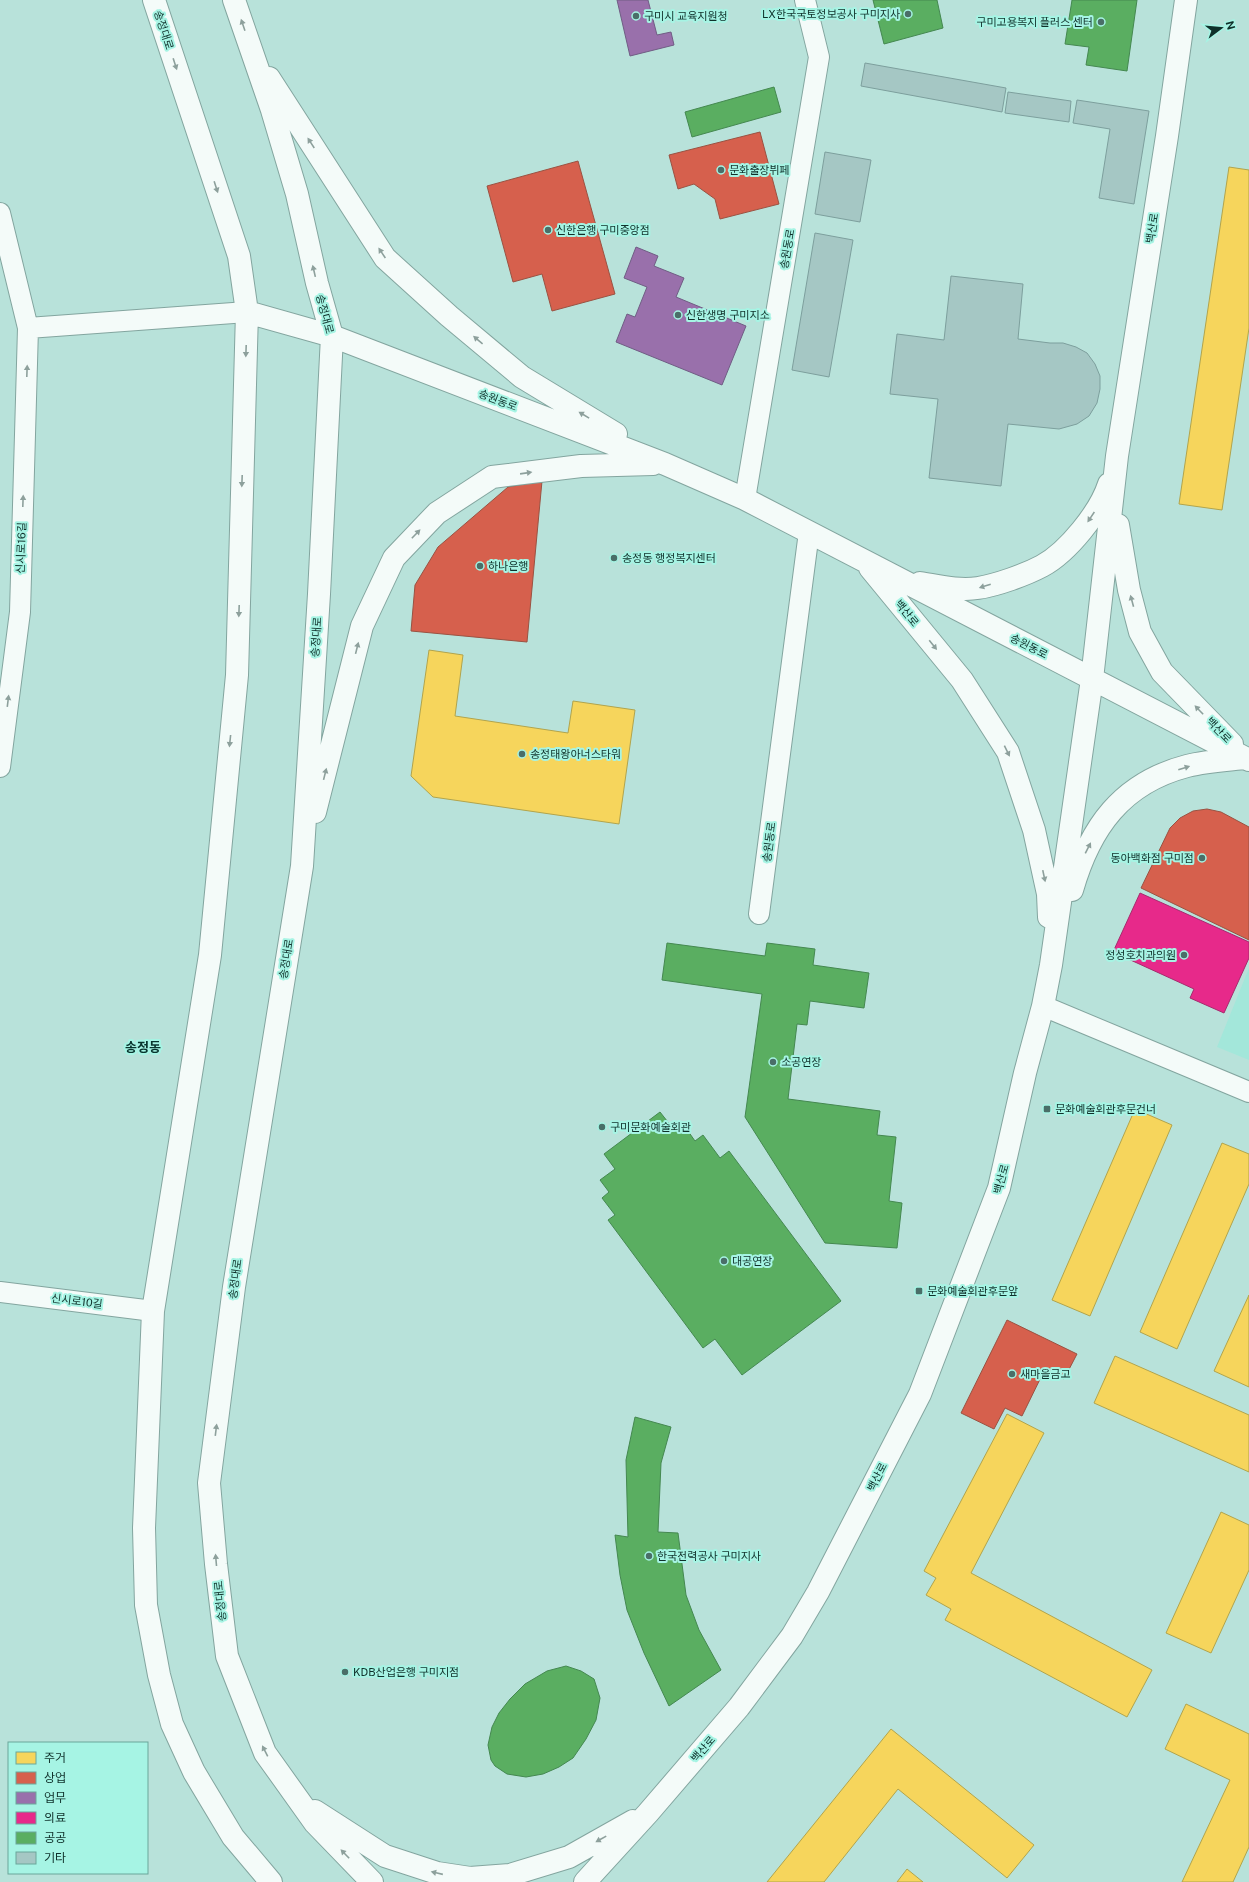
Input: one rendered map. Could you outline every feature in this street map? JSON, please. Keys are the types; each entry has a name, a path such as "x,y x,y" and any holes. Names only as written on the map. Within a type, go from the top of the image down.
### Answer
{"street":[{"name":"송정대로","path":"154,0 239,256 247,312 236,682 210,955 153,1311 144,1528 146,1605 159,1675 172,1724 194,1772 233,1837 271,1882"},
{"name":"송정대로","path":"234,0 297,194 317,283 332,336 319,594 302,866 234,1287 209,1483 227,1656 265,1753 315,1823 372,1882"},
{"name":"송원동로","path":"745,499 819,57 805,0"},
{"name":"백산로","path":"585,1882 648,1813 739,1707 792,1636 818,1592 920,1394 999,1188 1025,1073 1043,1006 1050,965 1092,679 1118,456 1186,0"},
{"path":"252,52 385,258 449,316 522,377 665,464"},
{"name":"신시로16길","path":"0,213 28,328 20,612 0,767"},
{"path":"28,328 247,312"},
{"name":"송원동로","path":"247,312 332,336 665,464 745,499 1247,759"},
{"name":"백산로","path":"864,560 919,582 953,588 978,588 1012,578 1043,565 1064,549 1089,521 1105,496 1118,456"},
{"name":"백산로","path":"1118,456 1118,526 1129,590 1140,632 1162,672 1247,759"},
{"path":"302,866 362,626 394,558 437,513 492,477 580,466 665,464"},
{"name":"송원동로","path":"759,914 809,532"},
{"name":"백산로","path":"864,560 962,680 1008,752 1034,830 1046,887 1050,965"},
{"name":"백산로","path":"1050,965 1080,865 1099,827 1122,800 1146,782 1188,766 1247,759"},
{"path":"1043,1006 1249,1092"},
{"name":"신시로10길","path":"0,1292 153,1311"},
{"path":"300,1801 385,1856 437,1873 470,1878 510,1876 569,1856 648,1813"}],"shaded area":[{"path":"1249,968 1249,1060 1217,1047"}],"building: 주거":[{"path":"1229,167 1249,170 1249,328 1222,510 1179,504"},
{"name":"송정태왕아너스타워","path":"429,650 463,655 455,716 568,733 573,701 635,710 619,824 433,797 411,776"},
{"path":"1135,1109 1172,1125 1090,1316 1052,1300"},
{"path":"1222,1143 1249,1154 1249,1184 1177,1349 1140,1332"},
{"path":"1249,1295 1249,1387 1214,1371"},
{"path":"1115,1356 1249,1415 1249,1472 1094,1403"},
{"path":"1007,1414 1044,1433 971,1573 1152,1670 1127,1717 945,1620 951,1609 926,1595 936,1578 924,1571"},
{"path":"1221,1512 1249,1525 1249,1570 1211,1653 1166,1633"},
{"path":"1186,1704 1249,1734 1249,1847 1233,1882 1182,1882 1230,1780 1165,1749"},
{"path":"891,1729 1034,1845 1007,1878 898,1789 824,1882 767,1882"},
{"path":"907,1869 923,1882 897,1882"}],"building: 상업":[{"name":"문화출장뷔페","path":"760,132 779,204 720,219 715,199 694,184 678,189 669,155"},
{"name":"신한은행 구미중앙점","path":"578,161 615,294 552,311 542,274 513,282 487,186"},
{"name":"하나은행","path":"542,481 527,642 411,631 415,585 438,547 508,487"},
{"name":"동아백화점 구미점","path":"1207,809 1221,812 1249,827 1249,940 1141,888 1170,828 1180,818 1193,811"},
{"name":"새마을금고","path":"1007,1320 1077,1354 1064,1379 1045,1369 1022,1416 1005,1408 994,1429 961,1413"}],"building: 업무":[{"name":"구미시 교육지원청","path":"617,0 648,0 657,35 671,32 674,45 630,56"},
{"name":"신한생명 구미지소","path":"636,247 658,256 654,266 684,278 676,297 746,326 722,385 616,342 627,314 635,317 647,287 624,278"}],"building: 의료":[{"name":"정성호치과의원","path":"1140,893 1249,942 1249,958 1224,1013 1190,998 1194,989 1113,952"}],"building: 공공":[{"name":"LX한국국토정보공사 구미지사","path":"873,0 937,0 943,28 884,44"},
{"name":"구미고용복지 플러스 센터","path":"1072,0 1137,0 1127,71 1086,65 1089,47 1065,44"},
{"path":"774,87 781,112 692,137 685,112"},
{"name":"소공연장","path":"667,943 765,956 767,943 815,949 813,965 869,973 864,1008 810,1001 807,1025 797,1024 788,1099 880,1111 877,1135 896,1137 889,1201 902,1203 897,1248 825,1243 745,1117 762,994 662,980"},
{"name":"대공연장","path":"660,1112 675,1131 683,1124 695,1141 703,1135 720,1158 729,1151 841,1301 742,1375 715,1339 703,1348 608,1220 615,1215 602,1198 609,1192 600,1180 615,1169 604,1154"},
{"name":"한국전력공사 구미지사","path":"635,1417 671,1427 661,1463 658,1532 678,1533 686,1595 699,1630 721,1670 669,1706 644,1653 627,1610 620,1575 615,1535 628,1537 626,1460"},
{"path":"566,1666 581,1671 594,1679 600,1698 596,1720 586,1739 573,1758 559,1767 543,1774 526,1777 507,1774 495,1766 491,1760 488,1745 492,1727 499,1713 525,1684 547,1671"}],"building: 기타":[{"path":"865,63 1006,88 1002,112 861,86"},
{"path":"1008,92 1071,101 1069,122 1005,113"},
{"path":"1077,100 1149,111 1134,204 1099,198 1110,129 1073,123"},
{"path":"825,152 871,160 860,222 815,214"},
{"path":"815,233 853,240 829,377 792,370"},
{"path":"951,276 1023,284 1018,339 1063,343 1076,347 1087,353 1095,364 1100,376 1100,389 1097,403 1089,416 1077,424 1059,429 1008,424 1001,486 929,478 938,399 890,394 897,334 944,340"}],"place":[{"name":"LX한국국토정보공사 구미지사","path":"908,14"},
{"name":"구미시 교육지원청","path":"636,16"},
{"name":"구미고용복지 플러스 센터","path":"1101,22"},
{"name":"문화출장뷔페","path":"721,170"},
{"name":"신한은행 구미중앙점","path":"548,230"},
{"name":"신한생명 구미지소","path":"678,315"},
{"name":"송정동 행정복지센터","path":"614,558"},
{"name":"하나은행","path":"480,566"},
{"name":"송정태왕아너스타워","path":"522,754"},
{"name":"동아백화점 구미점","path":"1202,858"},
{"name":"정성호치과의원","path":"1184,955"},
{"name":"소공연장","path":"773,1062"},
{"name":"문화예술회관후문건너","path":"1047,1109"},
{"name":"구미문화예술회관","path":"602,1127"},
{"name":"대공연장","path":"724,1261"},
{"name":"문화예술회관후문앞","path":"919,1291"},
{"name":"새마을금고","path":"1012,1374"},
{"name":"한국전력공사 구미지사","path":"649,1556"},
{"name":"KDB산업은행 구미지점","path":"345,1672"}],"district":[{"name":"송정동","path":"143,1047"}]}
